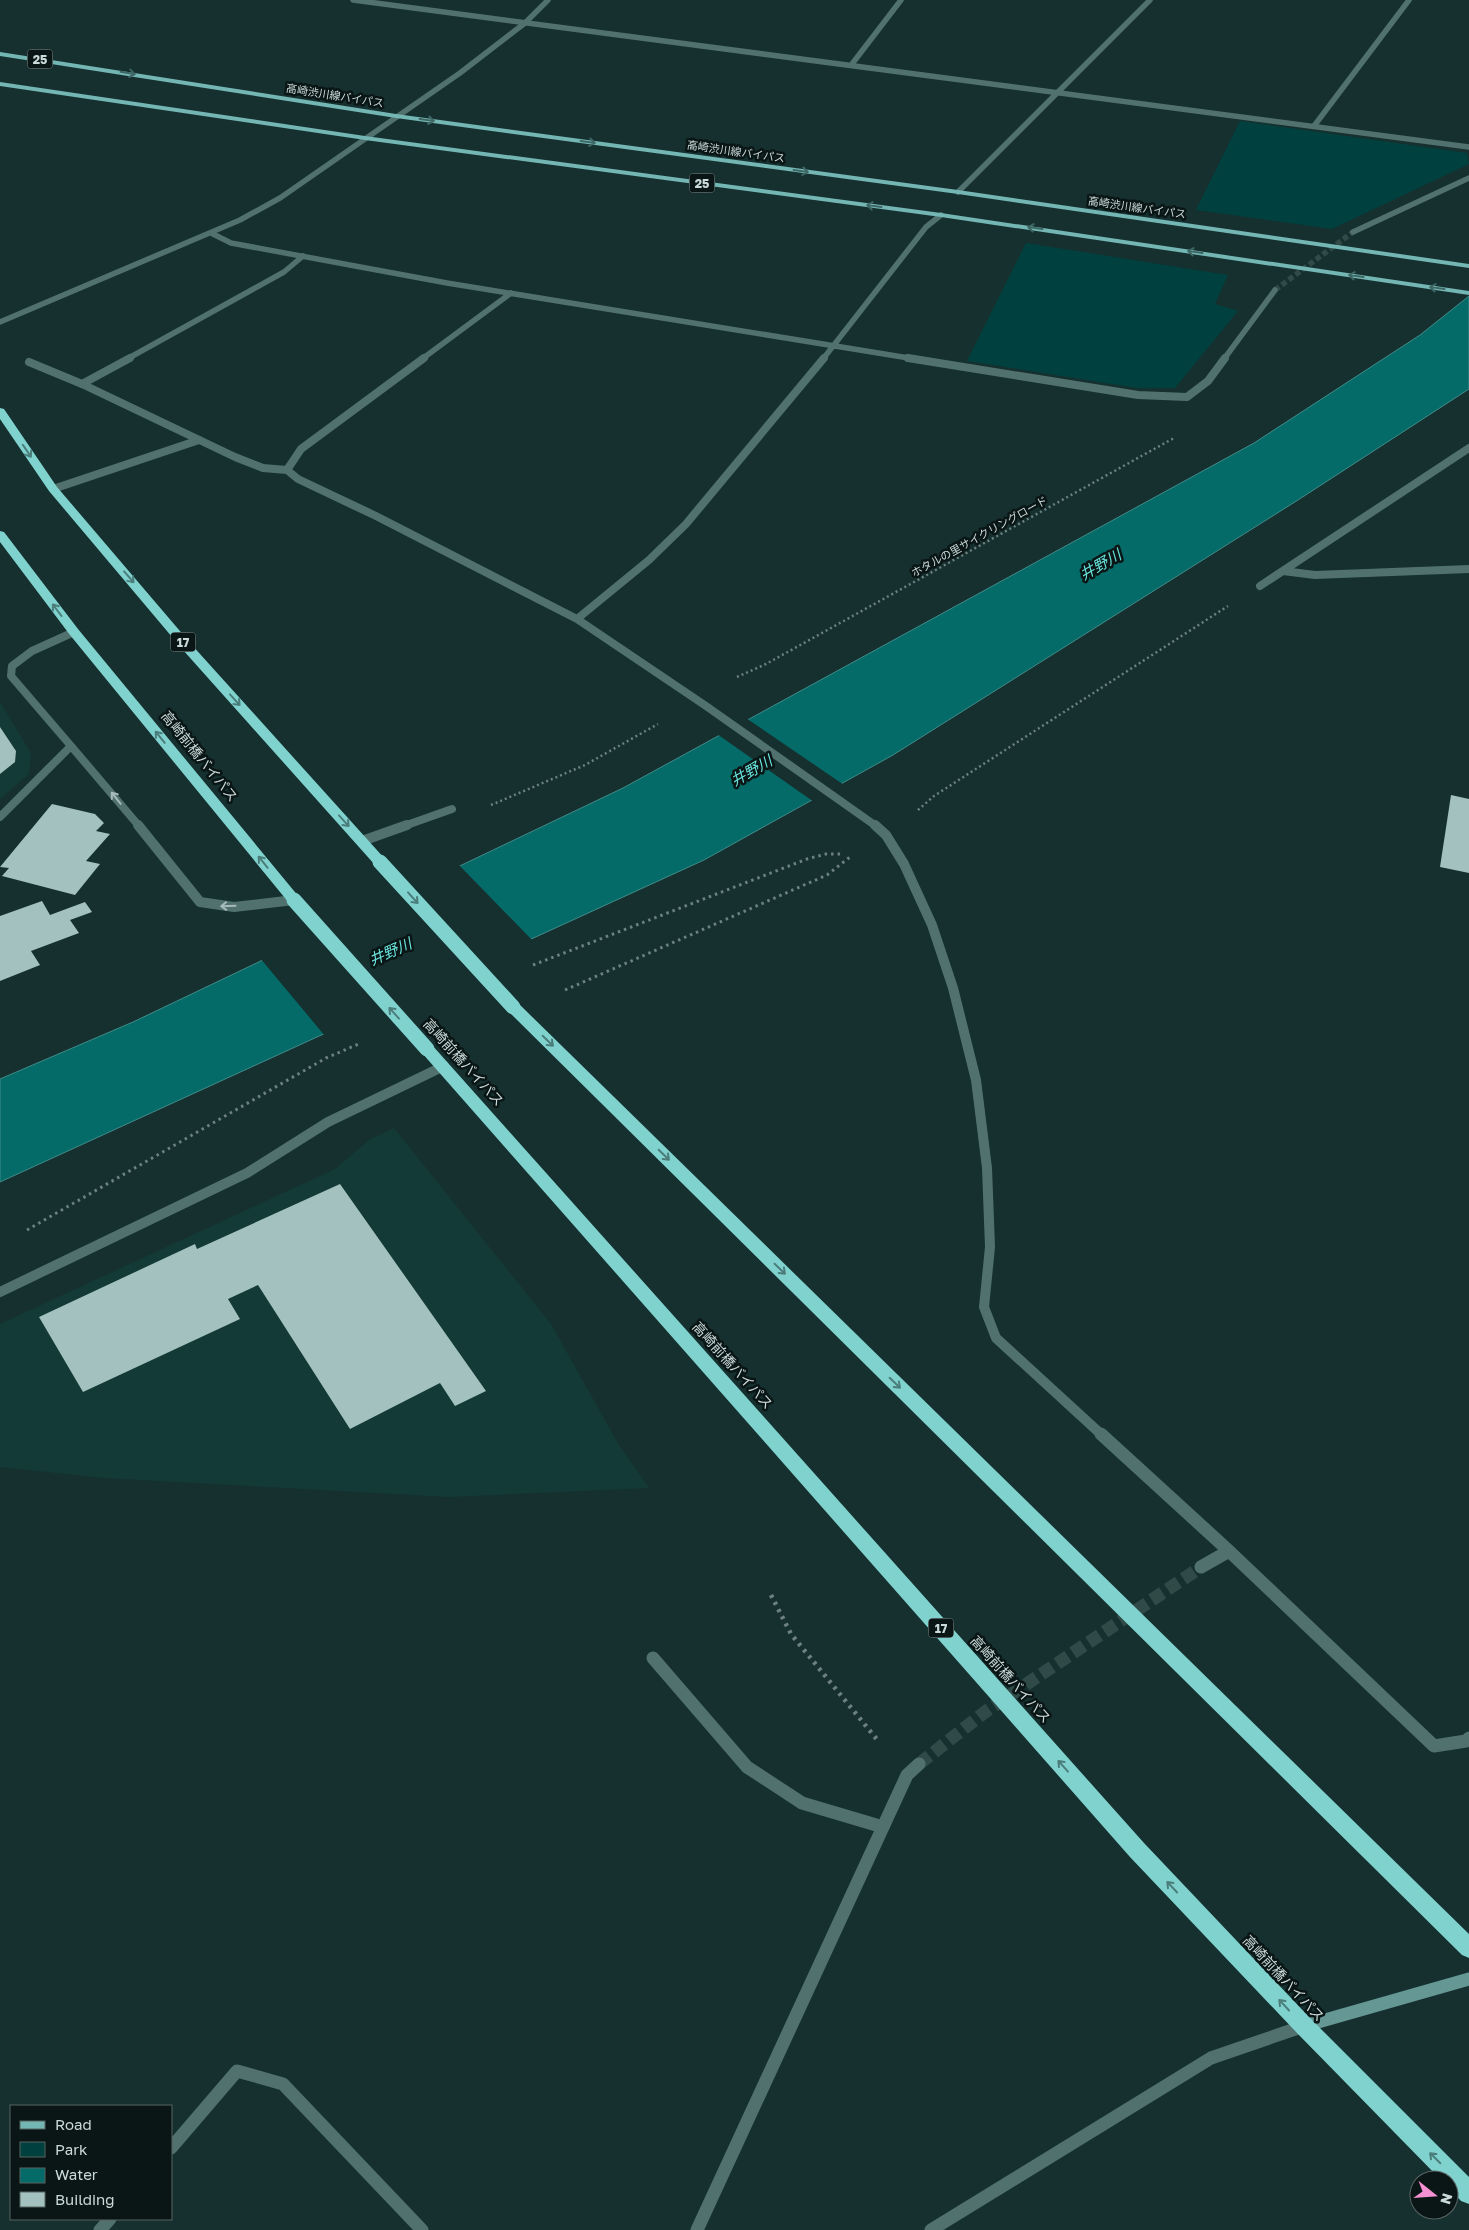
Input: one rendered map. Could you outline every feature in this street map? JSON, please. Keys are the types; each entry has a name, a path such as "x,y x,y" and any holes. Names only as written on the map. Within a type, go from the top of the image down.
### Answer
{"highway":[{"name":"17","path":"0,411 53,489 187,647 513,1007 1469,1948"},
{"name":"高崎前橋バイパス","path":"0,534 74,632 294,900 444,1066 1130,1842 1304,2026 1469,2193"}],"main road":[{"name":"高崎渋川線バイパス","path":"0,54 396,116 958,192 1469,266"},
{"name":"25","path":"0,84 365,138 941,214 1469,293"}],"street":[{"path":"354,0 1469,146"},
{"path":"0,322 211,233 240,220 280,198 460,73 525,23 548,0"},
{"path":"852,64 901,0"},
{"path":"958,192 1150,0"},
{"path":"1314,126 1409,0"},
{"path":"1353,232 1469,178"},
{"path":"577,619 649,560 686,524 834,346 926,227 941,214"},
{"path":"211,233 231,243 511,293 1138,395 1187,397 1208,381 1275,290"},
{"path":"82,384 284,272 303,256"},
{"path":"287,470 301,449 511,293"},
{"path":"29,362 82,384 199,440 263,468 287,470 298,480 376,516 577,619 706,706 873,823 886,835 904,864 932,924 953,988 976,1080 987,1168 990,1248 984,1307 996,1338 1228,1551 1434,1746 1466,1741 1469,1738"},
{"path":"53,489 199,440"},
{"path":"1260,586 1469,448"},
{"path":"1283,570 1315,575 1469,569"},
{"path":"74,632 32,651 12,666 11,676 97,774 200,902 212,907 294,900"},
{"path":"0,817 71,746"},
{"path":"362,841 452,809"},
{"path":"0,1292 246,1173 328,1122 444,1066"},
{"path":"1201,1567 1228,1551"},
{"path":"653,1658 746,1767 802,1803 883,1827"},
{"path":"697,2230 907,1775 919,1764"},
{"path":"931,2230 1211,2058 1304,2026 1469,1979"},
{"path":"172,2147 237,2071 283,2084 422,2230"},
{"path":"100,2230 109,2220"}],"path":[{"name":"ホタルの里サイクリングロード","path":"733,679 774,660 1176,437"},
{"path":"913,814 934,796 1260,586"},
{"path":"452,809 478,811 585,765 664,721"},
{"path":"565,990 827,875 853,855 826,854 807,859"},
{"path":"771,1595 791,1634 879,1742"}],"shaded area":[{"path":"0,702 31,753 29,774 0,799"},
{"path":"394,1128 551,1324 619,1445 649,1488 449,1497 104,1478 0,1467 0,1324 335,1169 369,1140"}],"green space":[{"path":"1240,121 1467,153 1469,164 1332,229 1196,210"},
{"path":"1026,243 1228,275 1215,304 1238,311 1175,388 1137,388 967,361"}],"water":[{"name":"井野川","path":"1469,296 1469,389 1298,500 893,755 704,860 0,1182 0,1079 133,1022 623,788 1254,443 1420,335"}],"pier":[{"path":"746,718 844,785 814,802 717,734"},
{"path":"458,864 533,941 325,1036 260,958"}],"building":[{"path":"0,727 16,751 15,762 0,774"},
{"path":"1451,795 1469,799 1469,873 1440,867"},
{"path":"52,804 95,814 104,823 96,831 110,834 86,861 100,864 75,895 2,876 9,868 0,867"},
{"path":"42,901 50,915 85,902 92,912 70,920 79,933 31,951 40,965 0,981 0,916"},
{"path":"340,1184 486,1391 455,1406 440,1383 350,1429 258,1285 228,1299 240,1319 83,1392 39,1317 195,1244 197,1249"}],"tunnel":[{"path":"1275,290 1353,232"},
{"path":"919,1764 985,1712 1201,1567"}]}
